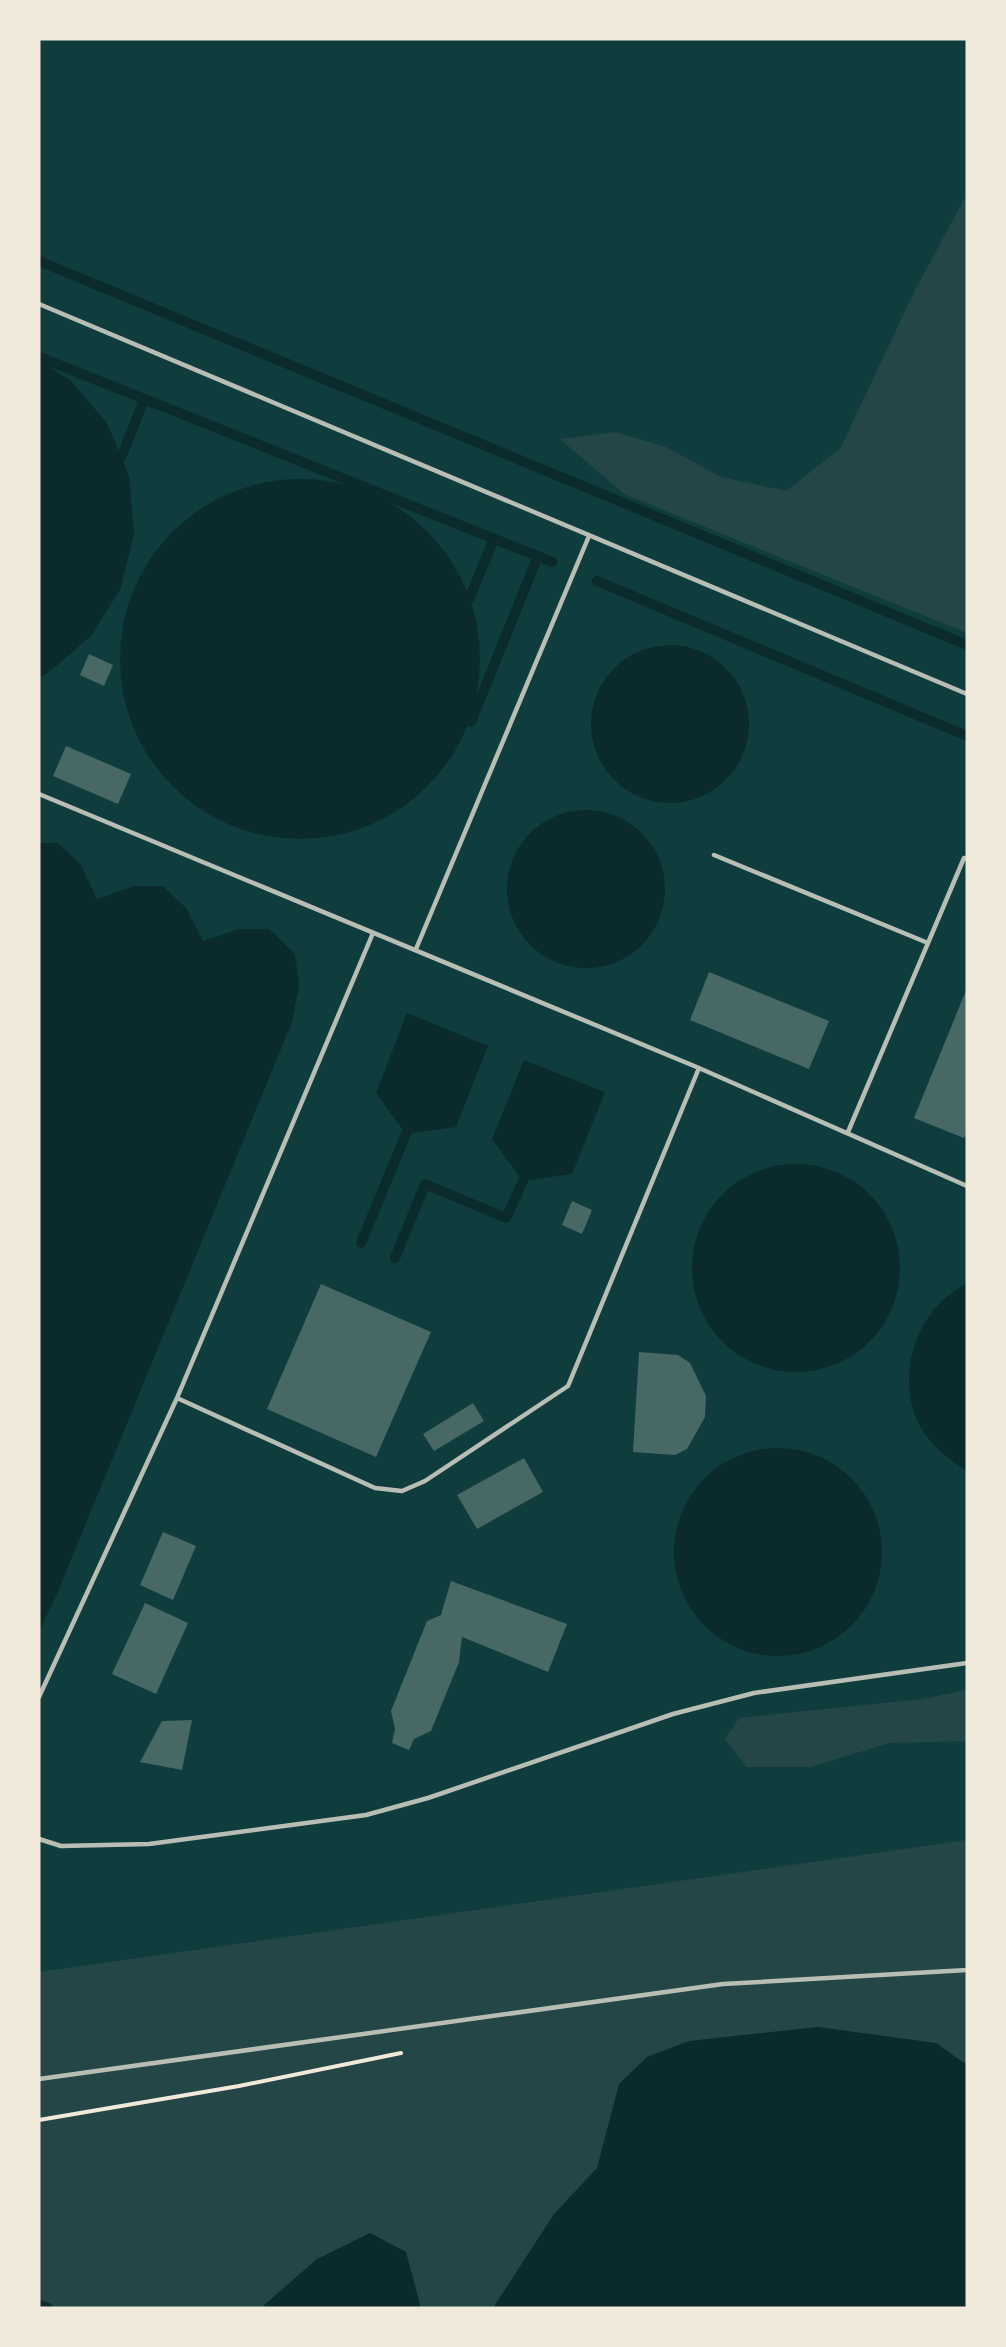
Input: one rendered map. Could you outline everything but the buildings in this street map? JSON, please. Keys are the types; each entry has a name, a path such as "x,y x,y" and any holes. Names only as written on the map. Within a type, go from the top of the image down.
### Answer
{"lane":[{"path":"39,304 967,694"},
{"path":"416,950 589,536"},
{"path":"39,794 699,1068 967,1185"},
{"path":"714,855 928,943"},
{"path":"848,1132 964,858 967,859"},
{"path":"39,1697 177,1398 373,933"},
{"path":"177,1398 375,1488 402,1491 425,1481 568,1386 699,1068"},
{"path":"39,1839 61,1846 149,1844 366,1815 428,1797 673,1714 754,1693 967,1663"},
{"path":"39,2079 723,1984 967,1970"}],"path":[{"path":"39,2120 239,2086 407,2051"}],"shaded area":[{"path":"967,194 967,633 624,494 560,439 616,432 666,447 721,477 786,491 840,449 915,290"},
{"path":"39,361 70,380 107,423 129,476 134,533 121,588 91,636 48,673 39,677"},
{"path":"300,479 335,482 369,493 400,509 427,532 450,559 466,590 477,624 480,659 477,694 466,728 450,759 427,786 400,809 369,825 335,836 300,839 265,836 231,825 200,809 173,786 150,759 134,728 123,694 120,659 123,624 134,590 150,559 173,532 200,509 231,493 265,482"},
{"path":"670,645 685,646 700,651 714,658 726,668 736,680 743,694 748,709 748,739 743,754 736,768 726,780 714,790 700,797 685,802 670,803 655,802 640,797 626,790 614,780 604,768 597,754 592,739 591,724 592,709 597,694 604,680 614,668 626,658 640,651 655,646"},
{"path":"586,810 601,811 616,816 630,823 642,833 652,845 659,859 664,874 664,904 659,919 652,933 642,945 630,955 616,962 601,967 586,968 571,967 556,962 542,955 530,945 520,933 513,919 508,904 507,889 508,874 513,859 520,845 530,833 542,823 556,816 571,811"},
{"path":"39,843 58,843 81,865 97,899 134,886 163,886 186,908 203,941 239,929 269,929 295,954 299,985 292,1022 54,1601 39,1630"},
{"path":"407,1013 488,1046 456,1127 406,1134 376,1093"},
{"path":"524,1060 605,1092 572,1174 523,1181 492,1139"},
{"path":"786,1164 806,1164 826,1168 845,1176 870,1194 883,1210 892,1228 900,1258 896,1298 892,1308 883,1326 870,1342 854,1355 826,1368 806,1372 786,1372 766,1368 747,1360 730,1349 715,1334 696,1298 692,1278 692,1258 696,1238 704,1219 715,1202 730,1187 766,1168"},
{"path":"967,1284 967,1471 943,1454 923,1431 914,1412 909,1391 914,1348 922,1328 934,1310 949,1295"},
{"path":"768,1448 788,1448 808,1452 827,1460 852,1478 865,1494 874,1512 882,1542 878,1582 874,1592 865,1610 852,1626 836,1639 808,1652 788,1656 768,1656 748,1652 729,1644 712,1633 697,1618 678,1582 674,1562 674,1542 678,1522 686,1503 697,1486 712,1471 748,1452"},
{"path":"967,1690 967,1741 889,1743 811,1767 746,1767 725,1739 739,1718 922,1699"},
{"path":"967,1840 967,2308 39,2308 39,1972"},
{"path":"818,2027 936,2043 967,2065 967,2308 493,2308 554,2214 597,2168 619,2084 647,2057 689,2041"},
{"path":"370,2233 406,2252 421,2308 261,2308 317,2259"}],"waterway":[{"path":"39,261 967,645"},
{"path":"39,357 552,562"},
{"path":"121,458 144,400"},
{"path":"469,599 494,539"},
{"path":"471,722 538,556"},
{"path":"597,581 967,736"},
{"path":"361,1243 406,1134"},
{"path":"395,1258 425,1184 506,1218 523,1181"},
{"path":"39,2305 48,2308"}]}
